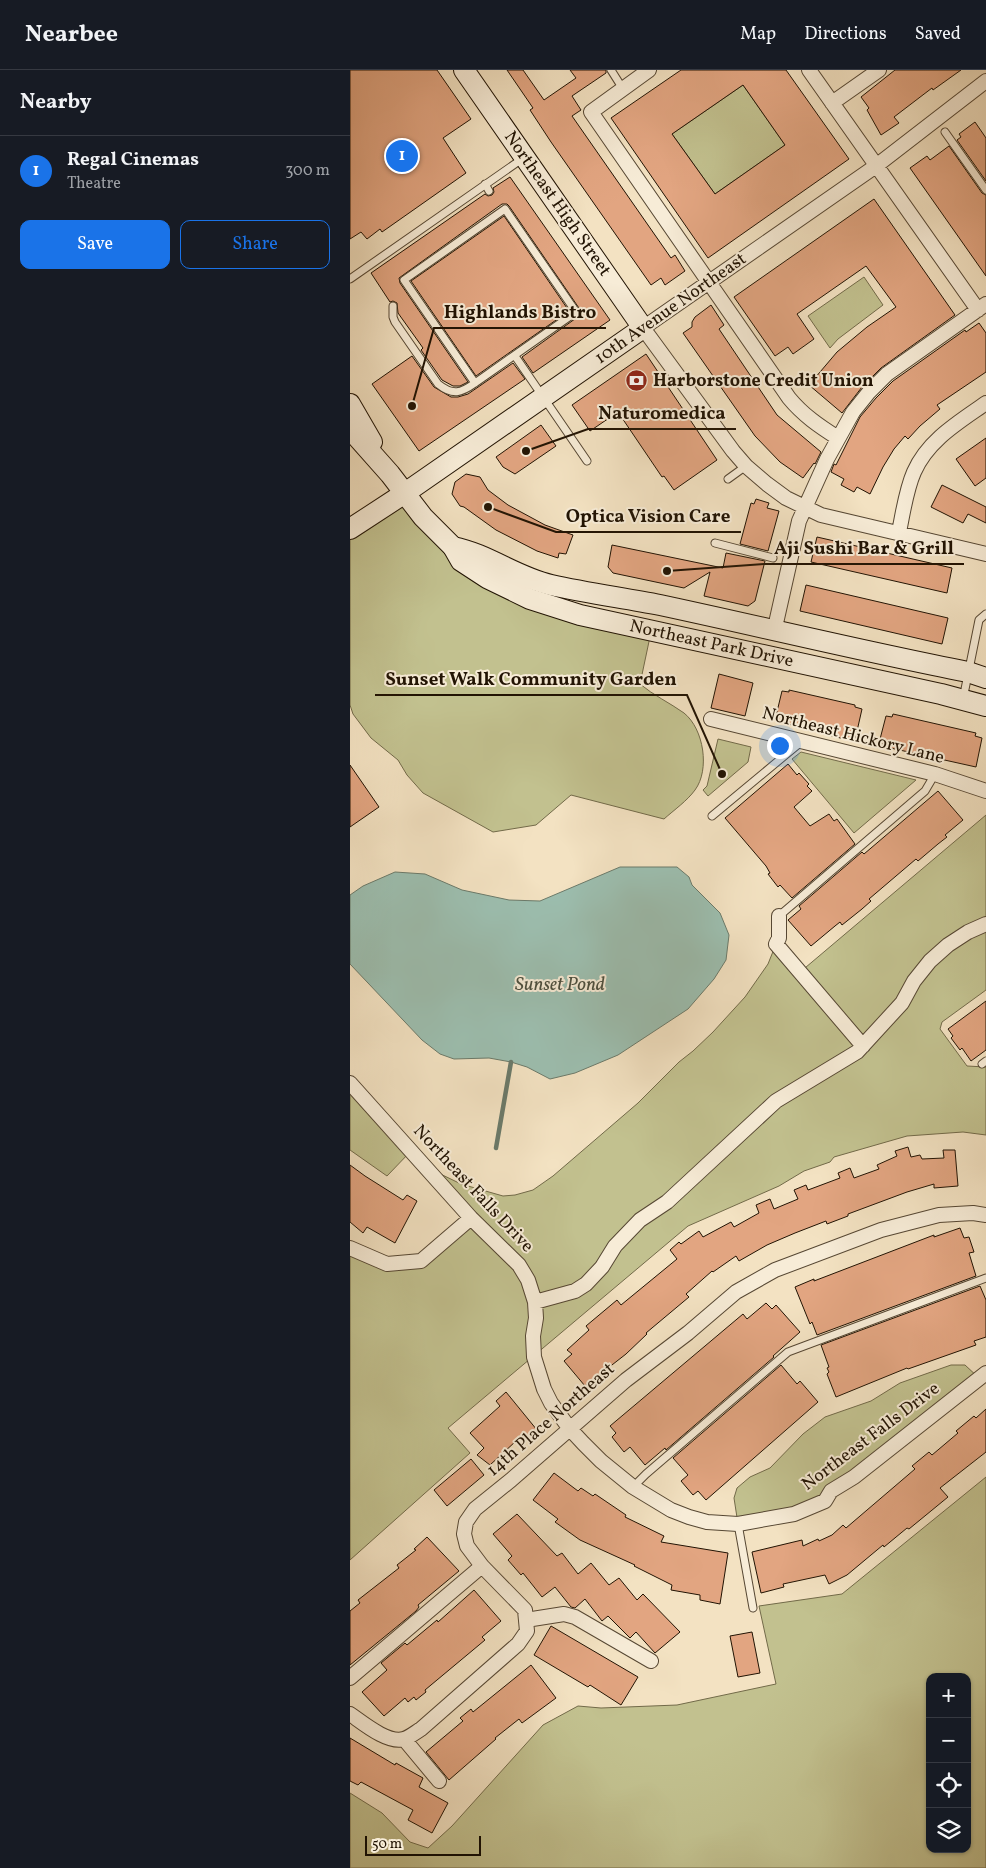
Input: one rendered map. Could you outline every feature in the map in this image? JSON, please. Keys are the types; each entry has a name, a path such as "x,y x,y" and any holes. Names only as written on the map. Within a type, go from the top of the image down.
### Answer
{"street":[{"name":"Northeast High Street","path":"464,70 643,328 746,466 780,494 821,515 986,554"},
{"path":"649,70 591,112 801,412 812,422 838,438"},
{"path":"774,632 798,524 804,507 853,412 887,374 982,307 876,166 809,70"},
{"path":"832,103 879,70"},
{"name":"10th Avenue Northeast","path":"351,526 405,493 876,166 986,81"},
{"path":"899,532 914,473 922,458 933,443 986,403"},
{"name":"Northeast Park Drive","path":"350,404 390,474"},
{"name":"Northeast Park Drive","path":"350,429 390,474 423,517 453,547 461,561 487,578 530,599 580,615 986,706"},
{"name":"Northeast Park Drive","path":"453,547 470,550 521,575 550,585 659,605 774,632 977,675"},
{"name":"Northeast Hickory Lane","path":"711,720 935,774 986,791"},
{"path":"779,916 776,944 863,1046"},
{"path":"535,1302 575,1292 586,1284 602,1267 615,1246 640,1220 666,1202 776,1100 857,1052 902,1003 914,981 930,960 968,932 986,924"},
{"name":"Northeast Falls Drive","path":"350,1083 471,1218 519,1264 528,1280 535,1302 536,1318 533,1336 536,1365 551,1403 570,1429 601,1461 633,1487 671,1510 707,1522 738,1524 794,1514 824,1501 831,1491 854,1477 986,1374"},
{"name":"14th Place Northeast","path":"526,1620 525,1610 482,1566 467,1546 464,1534 466,1522 475,1509 626,1380 688,1333 736,1292 776,1270 881,1230 939,1215 973,1213 986,1215"},
{"path":"350,1248 387,1264 421,1261 471,1218"},
{"path":"350,1678 482,1566"},
{"path":"350,1714 384,1737 396,1740 404,1739 421,1728 518,1644 527,1631 526,1620 564,1614 575,1617 650,1661"},
{"path":"404,1739 439,1781"}],"lane":[{"path":"611,70 623,89"},
{"path":"946,132 986,190"},
{"path":"350,279 487,188 524,157"},
{"path":"393,306 395,322 438,384 444,389 453,392 460,392 475,383 576,312 505,209 404,280 475,383"},
{"path":"514,356 587,461"},
{"path":"728,479 746,466"},
{"path":"715,543 773,558"},
{"path":"963,700 977,675 979,620 986,614"},
{"path":"712,816 801,742"},
{"path":"779,916 925,791 935,774"},
{"path":"633,1487 788,1352 986,1278"},
{"path":"738,1524 753,1608"}],"shaded area":[{"path":"743,85 785,145 715,194 672,134"},
{"path":"864,277 883,305 838,339 830,348 808,316"},
{"path":"405,493 471,568 651,632 640,684 684,713 691,720 703,750 700,782 684,802 664,819 571,795 536,825 493,832 423,793 407,775 398,760 371,738 353,714 350,705 350,529"},
{"path":"718,739 751,747 748,762 708,796 703,790 707,786"},
{"path":"801,752 916,780 854,833 792,759"},
{"path":"986,815 986,990 942,1022 940,1029 967,1066 986,1067 986,1135 963,1132 907,1136 834,1157 830,1162 804,1171 779,1186 688,1226 448,1428 470,1453 350,1560 350,1257 353,1250 387,1264 421,1261 471,1218 424,1166 461,1184 503,1196 533,1190 553,1176 638,1103 679,1062 713,1032 745,997 768,964 776,944 799,973"},
{"path":"350,1083 411,1151 387,1176 350,1150"},
{"path":"951,1365 965,1365 979,1378 825,1501 738,1524 734,1498 737,1488 750,1477 770,1468 803,1434 825,1417 871,1401 900,1383"},
{"path":"986,1477 986,1868 350,1868 350,1793 382,1813 410,1842 428,1848 452,1826 543,1725 578,1706 601,1708 677,1705 776,1684 759,1606 842,1594"}],"water":[{"name":"Sunset Pond","path":"620,867 677,867 689,877 692,885 720,913 729,935 726,960 714,979 688,1009 618,1055 575,1073 550,1079 527,1067 511,1062 489,1058 454,1059 440,1054 422,1040 350,964 350,895 363,886 395,872 425,874 462,890 509,900 540,901"}],"building":[{"path":"350,70 437,70 471,119 443,138 466,173 382,232 380,229 367,239 361,232 350,239"},
{"path":"507,70 523,70 544,100 576,78 570,70 606,70 606,73 572,96 581,110 572,116 671,258 675,255 685,271 665,285 661,278 651,285 551,142 530,110 533,108"},
{"path":"681,70 786,70 849,159 708,258 611,118","holes":["743,85 785,145 715,194 672,134"]},
{"path":"895,70 961,70 933,90 932,88 894,117 899,123 881,135 867,110 869,108 861,97"},
{"path":"975,122 986,138 986,181 957,140 961,137 959,134"},
{"path":"949,146 982,193 986,195 986,276 910,168 927,156 930,160"},
{"path":"510,177 610,320 533,373 522,357 579,316 581,311 509,206 502,204 399,278 400,283 468,382 460,386 453,386 442,380 421,350 423,348 398,313 397,303 390,302 371,273 485,194 488,196 492,195 494,192 493,188"},
{"path":"874,199 955,315 881,368 862,387 842,413 809,385 837,352 867,327 896,307 866,266 797,314 814,339 793,354 788,347 775,356 734,297"},
{"path":"504,216 569,311 476,376 411,281"},
{"path":"711,305 724,325 719,329 777,415 821,452 815,464 803,478 780,462 755,436 683,333 692,327 695,317"},
{"path":"979,323 986,333 986,372 937,405 940,409 908,439 905,436 883,467 870,494 857,487 854,492 841,485 844,479 831,472 834,464 836,465 860,417 876,398 893,381 965,330 966,332"},
{"path":"646,354 717,460 674,490 664,476 662,477 618,412 590,431 572,405"},
{"path":"412,356 434,387 451,397 468,394 513,363 525,379 419,451 372,384"},
{"path":"541,425 556,446 515,474 503,467 496,457"},
{"path":"986,438 986,478 975,486 956,459"},
{"path":"466,474 480,477 488,490 508,505 545,525 573,535 566,554 559,553 558,558 537,551 496,530 460,506 452,494 455,482"},
{"path":"942,485 986,507 986,523 968,514 963,523 931,507"},
{"path":"756,499 769,503 767,508 779,511 768,551 740,544 751,503 754,504"},
{"path":"817,537 952,568 947,593 811,562"},
{"path":"612,545 723,568 726,553 765,561 755,601 748,606 704,596 710,572 684,588 613,573 608,567"},
{"path":"806,585 948,618 942,644 800,611"},
{"path":"719,674 753,683 745,716 711,708"},
{"path":"789,690 855,705 855,707 862,709 855,740 848,738 848,740 775,720 782,691 789,692"},
{"path":"893,714 976,733 975,736 982,738 976,767 886,747 887,745 879,743 886,716 892,717"},
{"path":"788,764 797,775 799,773 809,784 807,786 812,791 794,807 810,826 829,814 834,821 837,819 855,844 792,898 780,885 778,887 768,874 770,873 766,866 725,818"},
{"path":"350,765 379,807 350,827"},
{"path":"938,791 963,820 945,835 947,837 918,861 916,859 869,899 871,901 862,909 842,925 840,922 811,946 788,920 801,909 799,906"},
{"path":"986,1001 986,1050 971,1061 962,1048 960,1050 951,1038 953,1036 948,1029"},
{"path":"908,1147 911,1157 920,1155 922,1159 944,1158 943,1150 955,1150 958,1186 934,1188 934,1184 907,1192 827,1224 826,1221 795,1233 767,1245 739,1261 736,1256 712,1271 686,1294 689,1297 646,1333 626,1354 585,1386 564,1361 572,1354 567,1350 589,1330 586,1326 617,1300 621,1305 677,1259 670,1250 679,1242 681,1244 699,1231 703,1237 731,1222 734,1227 759,1213 756,1205 770,1199 774,1209 798,1199 794,1190 806,1185 808,1190 840,1178 838,1173 850,1168 854,1178 879,1169 877,1165 897,1156 895,1151"},
{"path":"350,1165 403,1200 407,1195 417,1201 395,1243 367,1227 363,1233 350,1222"},
{"path":"960,1228 964,1238 969,1237 974,1252 969,1253 976,1276 817,1335 812,1322 810,1324 795,1287 934,1235 934,1237"},
{"path":"980,1286 986,1300 986,1337 974,1341 976,1345 907,1368 836,1397 827,1374 829,1372 827,1368 829,1367 821,1345"},
{"path":"766,1303 772,1309 776,1305 800,1332 774,1357 666,1450 665,1448 645,1465 630,1447 624,1452 612,1437 616,1433 610,1426 743,1314 747,1319"},
{"path":"781,1365 797,1384 800,1381 818,1402 706,1500 698,1491 693,1495 681,1481 688,1475 673,1458"},
{"path":"506,1392 537,1430 519,1444 516,1441 490,1465 477,1455 484,1448 470,1433 500,1406 496,1401"},
{"path":"986,1409 986,1452 940,1488 948,1497 909,1529 907,1528 884,1547 883,1545 847,1575 829,1584 825,1575 783,1584 784,1587 761,1593 752,1552 802,1540 803,1546 832,1535 843,1525 846,1528 915,1469 912,1466 929,1452 932,1455 958,1433 956,1431"},
{"path":"471,1459 484,1475 447,1506 434,1490"},
{"path":"554,1473 578,1491 581,1488 593,1496 595,1494 626,1515 625,1517 664,1536 661,1542 728,1553 720,1604 700,1600 700,1595 671,1590 672,1585 635,1565 580,1540 555,1522 558,1519 533,1500"},
{"path":"517,1514 557,1556 562,1553 578,1574 591,1563 609,1585 619,1578 637,1600 643,1594 680,1632 655,1653 636,1632 630,1638 608,1616 602,1621 585,1599 575,1608 571,1607 555,1587 542,1597 523,1573 521,1575 508,1560 512,1556 493,1534"},
{"path":"427,1537 459,1571 418,1605 419,1607 416,1611 350,1665 350,1611 360,1603 358,1600 399,1568 397,1565 416,1550 414,1549"},
{"path":"474,1590 501,1621 482,1637 485,1640 425,1690 426,1692 416,1700 414,1697 408,1702 405,1698 384,1716 362,1692 387,1670 381,1663 405,1643 407,1645 437,1620 438,1622"},
{"path":"551,1626 638,1677 621,1705 590,1685 588,1687 534,1655"},
{"path":"752,1632 760,1673 738,1677 730,1636"},
{"path":"531,1665 556,1698 522,1723 519,1719 449,1780 426,1752 463,1721 460,1718 471,1709 473,1712"},
{"path":"350,1738 395,1765 396,1763 423,1778 419,1787 448,1803 432,1833 408,1820 413,1810 361,1782 358,1785 350,1781"}],"waterway":[{"path":"496,1148 511,1062"}],"place":[{"name":"Regal Cinemas","path":"402,156"},
{"name":"Harborstone Credit Union","path":"637,381"},
{"name":"Highlands Bistro","path":"412,406"},
{"name":"Naturomedica","path":"526,451"},
{"name":"Optica Vision Care","path":"488,507"},
{"name":"Aji Sushi Bar & Grill","path":"667,571"},
{"name":"Sunset Walk Community Garden","path":"722,774"}]}
